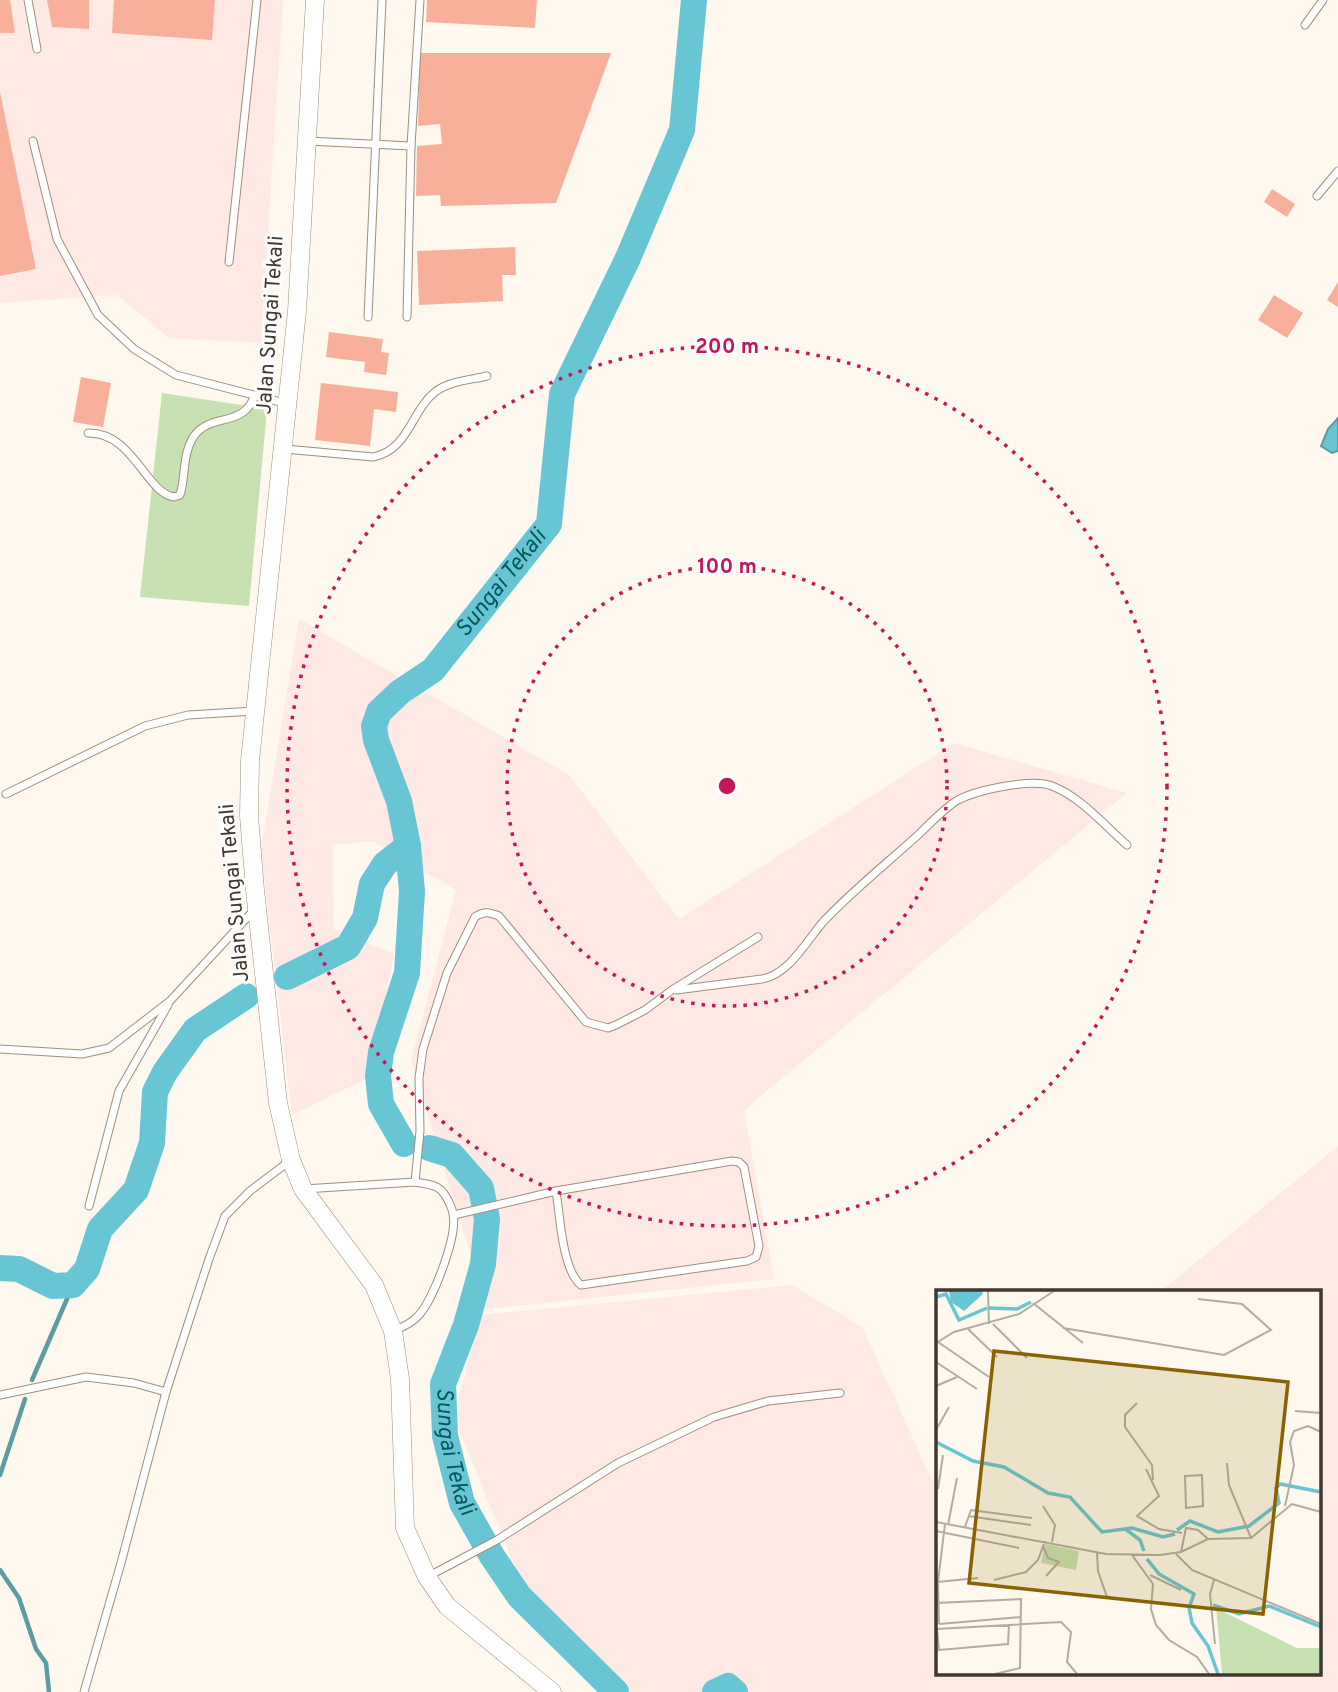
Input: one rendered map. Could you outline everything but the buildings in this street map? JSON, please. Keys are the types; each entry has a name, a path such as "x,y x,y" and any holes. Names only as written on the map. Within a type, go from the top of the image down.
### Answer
{"street":[{"name":"Jalan Sungai Tekali","path":"315,0 288,404 250,761 250,816 257,907 277,1091 291,1160 303,1189 374,1285 393,1331 400,1378 405,1528 427,1577 447,1606 552,1692"}],"lane":[{"path":"27,0 37,49"},
{"path":"229,262 257,0"},
{"path":"368,317 382,0"},
{"path":"407,317 411,146 420,0"},
{"path":"1305,25 1324,0"},
{"path":"33,141 57,239 98,316 134,349 176,375 288,404"},
{"path":"306,141 411,146"},
{"path":"1317,196 1338,171"},
{"path":"284,449 373,457 384,455 410,427 433,393 447,385 487,376"},
{"path":"88,433 105,435 124,448 163,492 174,497 180,495 185,460 195,435 207,425 244,413 251,406 255,395"},
{"path":"6,794 145,726 187,715 256,711"},
{"path":"672,990 771,978 782,971 825,921 865,882 956,802 980,791 1049,784 1072,796 1127,845"},
{"path":"0,1049 82,1054 109,1048 170,1001 257,907"},
{"path":"415,1182 420,1131 419,1078 423,1049 447,973 475,917 490,912 499,916 586,1022 608,1028 645,1010 672,990 758,937"},
{"path":"89,1206 119,1091 170,1001"},
{"path":"84,1692 166,1392 225,1216 250,1191 291,1160"},
{"path":"454,1215 556,1191 732,1161 739,1162 744,1167 759,1246 756,1257 747,1261 581,1285 570,1270 556,1191"},
{"path":"303,1189 415,1182 433,1185 441,1190 454,1215 450,1243 431,1296 417,1317 393,1331"},
{"path":"0,1395 86,1377 134,1383 166,1392"},
{"path":"427,1577 497,1539 618,1463 714,1417 768,1401 840,1393"}],"shaded area":[{"path":"0,0 283,0 261,343 169,338 117,295 0,303"},
{"path":"299,619 569,775 679,919 954,743 1127,793 744,1110 774,1279 487,1309 411,1061 456,890 372,841 333,845 334,929 394,954 370,1077 292,1115 261,850"},
{"path":"1338,1146 1338,1692 631,1692 521,1581 454,1418 480,1315 793,1285 863,1328 932,1481 936,1478 936,1674 1320,1674 1320,1290 1162,1290"}],"green space":[{"path":"162,393 267,409 249,606 140,597"}],"water":[{"path":"1338,418 1338,451 1332,453 1321,446 1328,429"}],"waterway":[{"name":"Sungai Tekali","path":"404,1144 381,1104 378,1076 381,1052 407,973 412,891 408,846 399,801 376,740 374,726 379,712 400,692 433,670 549,524 562,394 628,258 682,130 694,0"},
{"path":"287,977 348,947 365,918 372,884 385,864 408,846"},
{"path":"0,1268 19,1269 53,1286 73,1285 87,1269 100,1229 136,1190 152,1143 155,1092 165,1072 195,1030 246,996"},
{"name":"Sungai Tekali","path":"429,1148 452,1155 481,1188 487,1219 483,1264 466,1325 443,1384 445,1436 462,1503 492,1556 519,1596 616,1692"},
{"path":"32,1380 73,1285"},
{"path":"0,1475 25,1399"},
{"path":"0,1570 19,1598 36,1649 46,1663 49,1692"},
{"name":"Sungai Tekali","path":"715,1692 728,1686 735,1692"}]}
